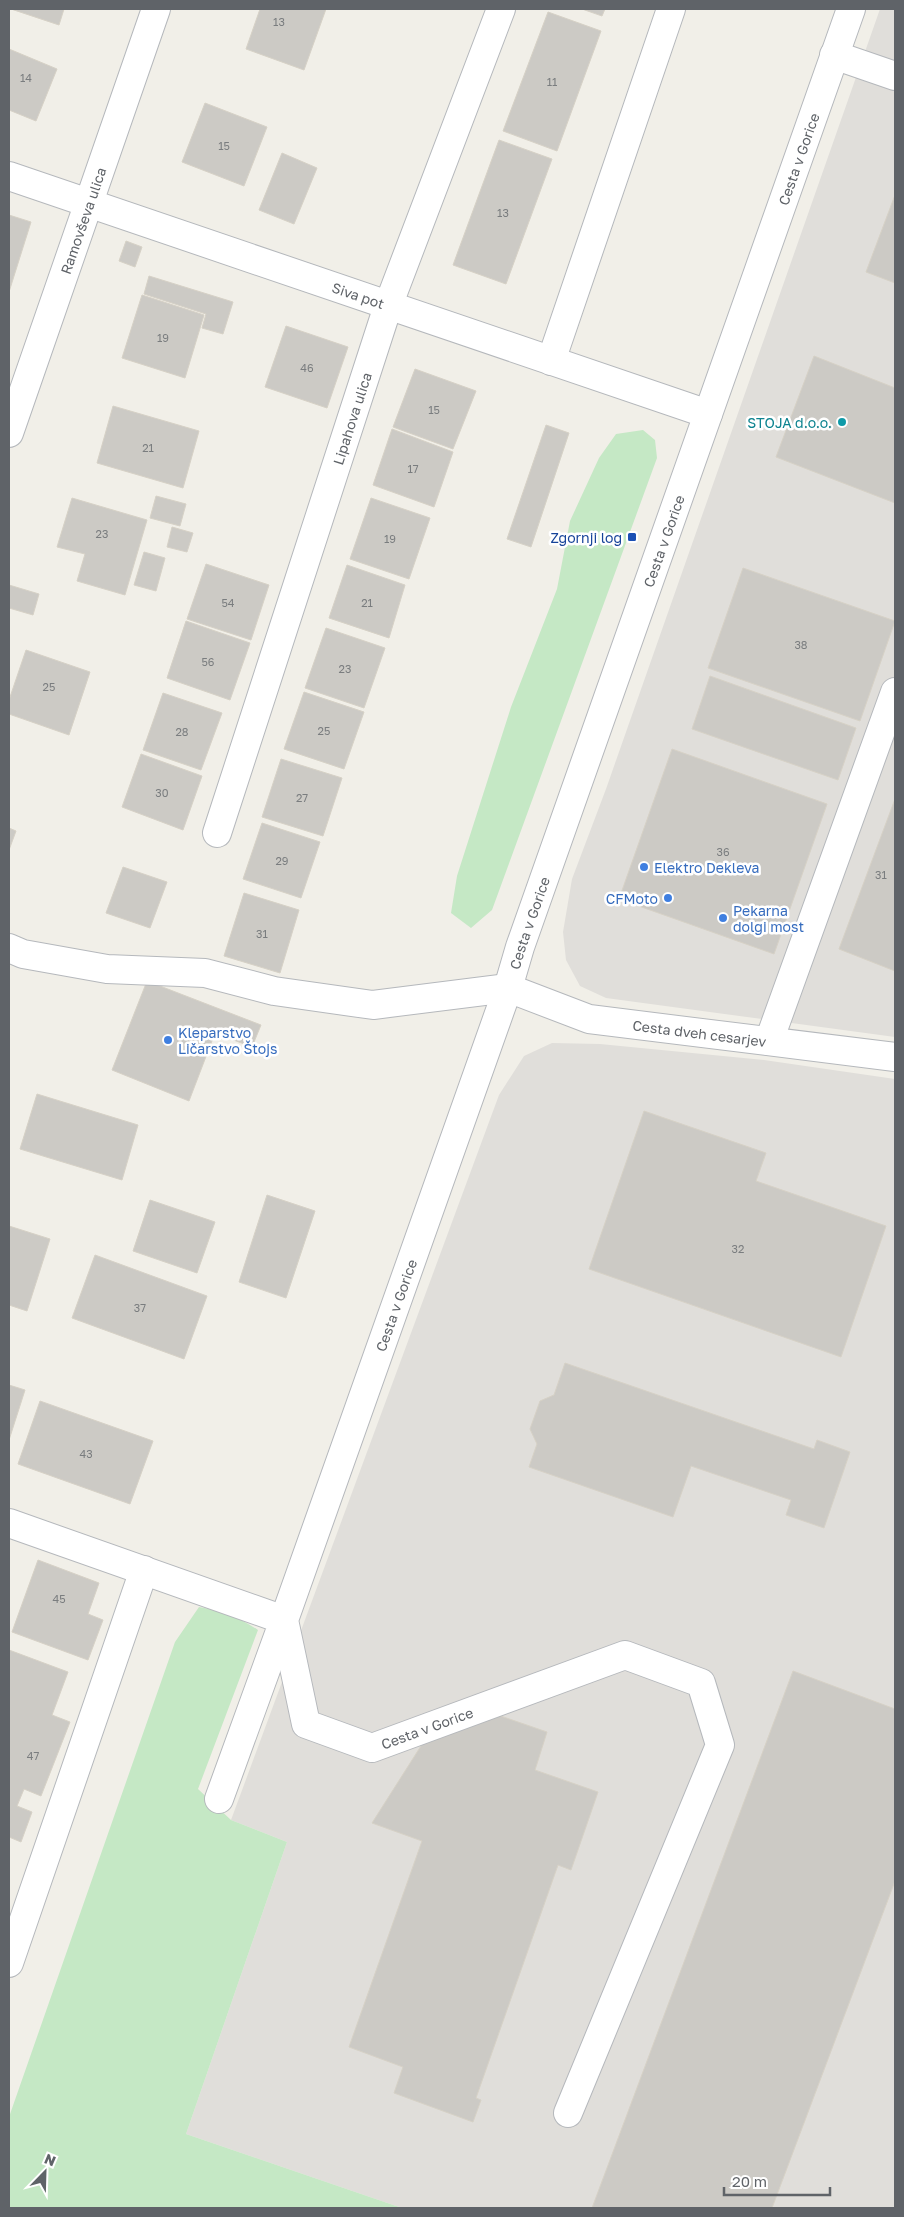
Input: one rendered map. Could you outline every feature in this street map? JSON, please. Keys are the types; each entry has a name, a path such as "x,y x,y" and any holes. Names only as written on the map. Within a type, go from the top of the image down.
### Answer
{"street":[{"name":"Ramovševa ulica","path":"9,433 156,9"},
{"name":"Lipahova ulica","path":"217,833 388,306 501,9"},
{"path":"551,361 671,9"},
{"name":"Cesta v Gorice","path":"568,2113 720,1745 701,1683 625,1655 372,1748 306,1724 284,1620 851,9"},
{"path":"834,55 895,76"},
{"name":"Siva pot","path":"9,176 708,414"},
{"path":"769,1041 895,692"},
{"path":"9,948 23,954 107,969 205,973 274,991 373,1005 508,988"},
{"name":"Cesta dveh cesarjev","path":"508,988 589,1019 895,1057"},
{"path":"9,1523 284,1620 218,1799"},
{"path":"9,1962 144,1570"}],"shaded area":[{"path":"880,9 895,9 895,1037 606,998 580,986 566,960 563,932 572,879 606,789"},
{"path":"552,1043 600,1044 764,1060 895,1079 895,2208 402,2208 186,2134 287,1842 231,1820 499,1095 524,1056"}],"green space":[{"path":"643,430 655,440 657,458 492,910 471,928 451,913 457,876 511,707 557,589 570,521 599,458 616,434"},
{"path":"199,1607 230,1615 258,1630 198,1789 231,1820 287,1842 186,2134 402,2208 9,2208 9,2117 175,1642"}],"building":[{"path":"11,9 64,9 59,25"},
{"path":"260,9 326,9 304,70 246,49"},
{"path":"582,9 605,9 602,16"},
{"path":"548,12 601,31 557,151 503,131"},
{"path":"9,49 57,69 36,121 9,110"},
{"path":"205,103 267,127 244,186 182,162"},
{"path":"499,140 552,159 506,284 453,265"},
{"path":"282,153 317,168 294,224 259,210"},
{"path":"895,195 895,283 866,272"},
{"path":"9,215 31,222 9,292"},
{"path":"126,241 142,247 135,267 119,261"},
{"path":"149,276 233,302 223,334 202,328 206,314 144,294"},
{"path":"142,295 204,315 185,378 122,358"},
{"path":"286,326 348,347 327,408 265,387"},
{"name":"STOJA d.o.o.","path":"814,356 895,388 895,503 776,457"},
{"path":"415,369 476,391 453,449 393,427"},
{"path":"113,406 199,431 183,488 97,463"},
{"path":"546,425 569,433 531,547 507,539"},
{"path":"392,429 453,452 434,507 373,485"},
{"path":"156,496 186,504 180,526 150,518"},
{"path":"72,498 147,520 125,595 77,581 85,554 57,547"},
{"path":"371,498 430,518 409,579 350,559"},
{"path":"172,527 193,533 187,552 167,547"},
{"path":"144,552 165,558 156,591 134,585"},
{"path":"206,564 269,585 251,640 187,619"},
{"path":"347,565 405,585 389,638 329,618"},
{"path":"743,568 895,621 860,721 708,668"},
{"path":"9,585 39,594 33,615 9,608"},
{"path":"186,621 250,643 230,700 167,678"},
{"path":"326,628 385,648 364,708 305,688"},
{"path":"26,650 90,672 69,735 9,714 9,700"},
{"path":"710,676 856,728 838,780 692,729"},
{"path":"304,692 364,712 344,769 284,749"},
{"path":"163,693 222,713 201,770 143,750"},
{"path":"672,749 827,804 774,954 619,899"},
{"path":"141,754 202,776 183,830 122,807"},
{"path":"281,759 342,778 323,836 262,817"},
{"path":"895,799 895,971 839,949"},
{"path":"262,823 320,842 301,898 243,879"},
{"path":"9,828 16,831 9,850"},
{"path":"123,867 167,882 150,928 106,913"},
{"path":"244,893 299,910 280,973 224,956"},
{"name":"Kleparstvo Ličarstvo Štojs","path":"147,981 261,1025 252,1047 215,1033 189,1101 112,1070"},
{"path":"37,1094 138,1125 122,1180 20,1149"},
{"path":"644,1111 766,1153 756,1181 886,1226 841,1357 589,1269"},
{"path":"267,1195 315,1211 286,1298 239,1282"},
{"path":"150,1200 215,1222 197,1273 133,1251"},
{"path":"9,1226 50,1239 27,1311 9,1305"},
{"path":"95,1255 207,1296 184,1359 72,1318"},
{"path":"565,1363 814,1449 817,1440 850,1452 824,1528 786,1515 791,1500 691,1466 673,1517 529,1467 537,1444 530,1429 540,1401 554,1395"},
{"path":"9,1385 25,1390 9,1440"},
{"path":"40,1401 153,1441 130,1504 18,1464"},
{"path":"38,1560 99,1583 88,1614 103,1620 88,1660 12,1632"},
{"path":"9,1650 68,1672 52,1715 70,1722 41,1796 24,1789 17,1806 32,1812 21,1842 9,1837"},
{"path":"793,1671 895,1709 895,1881 772,2208 592,2208"},
{"path":"492,1713 547,1732 535,1770 598,1792 571,1870 558,1865 476,2098 481,2100 473,2122 394,2093 403,2067 349,2047 422,1841 372,1823 433,1727"}],"place":[{"name":"STOJA d.o.o.","path":"842,422"},
{"name":"Zgornji log","path":"632,537"},
{"name":"Elektro Dekleva","path":"644,867"},
{"name":"CFMoto","path":"668,898"},
{"name":"Pekarna dolgi most","path":"723,918"},
{"name":"Kleparstvo Ličarstvo Štojs","path":"168,1040"}]}
